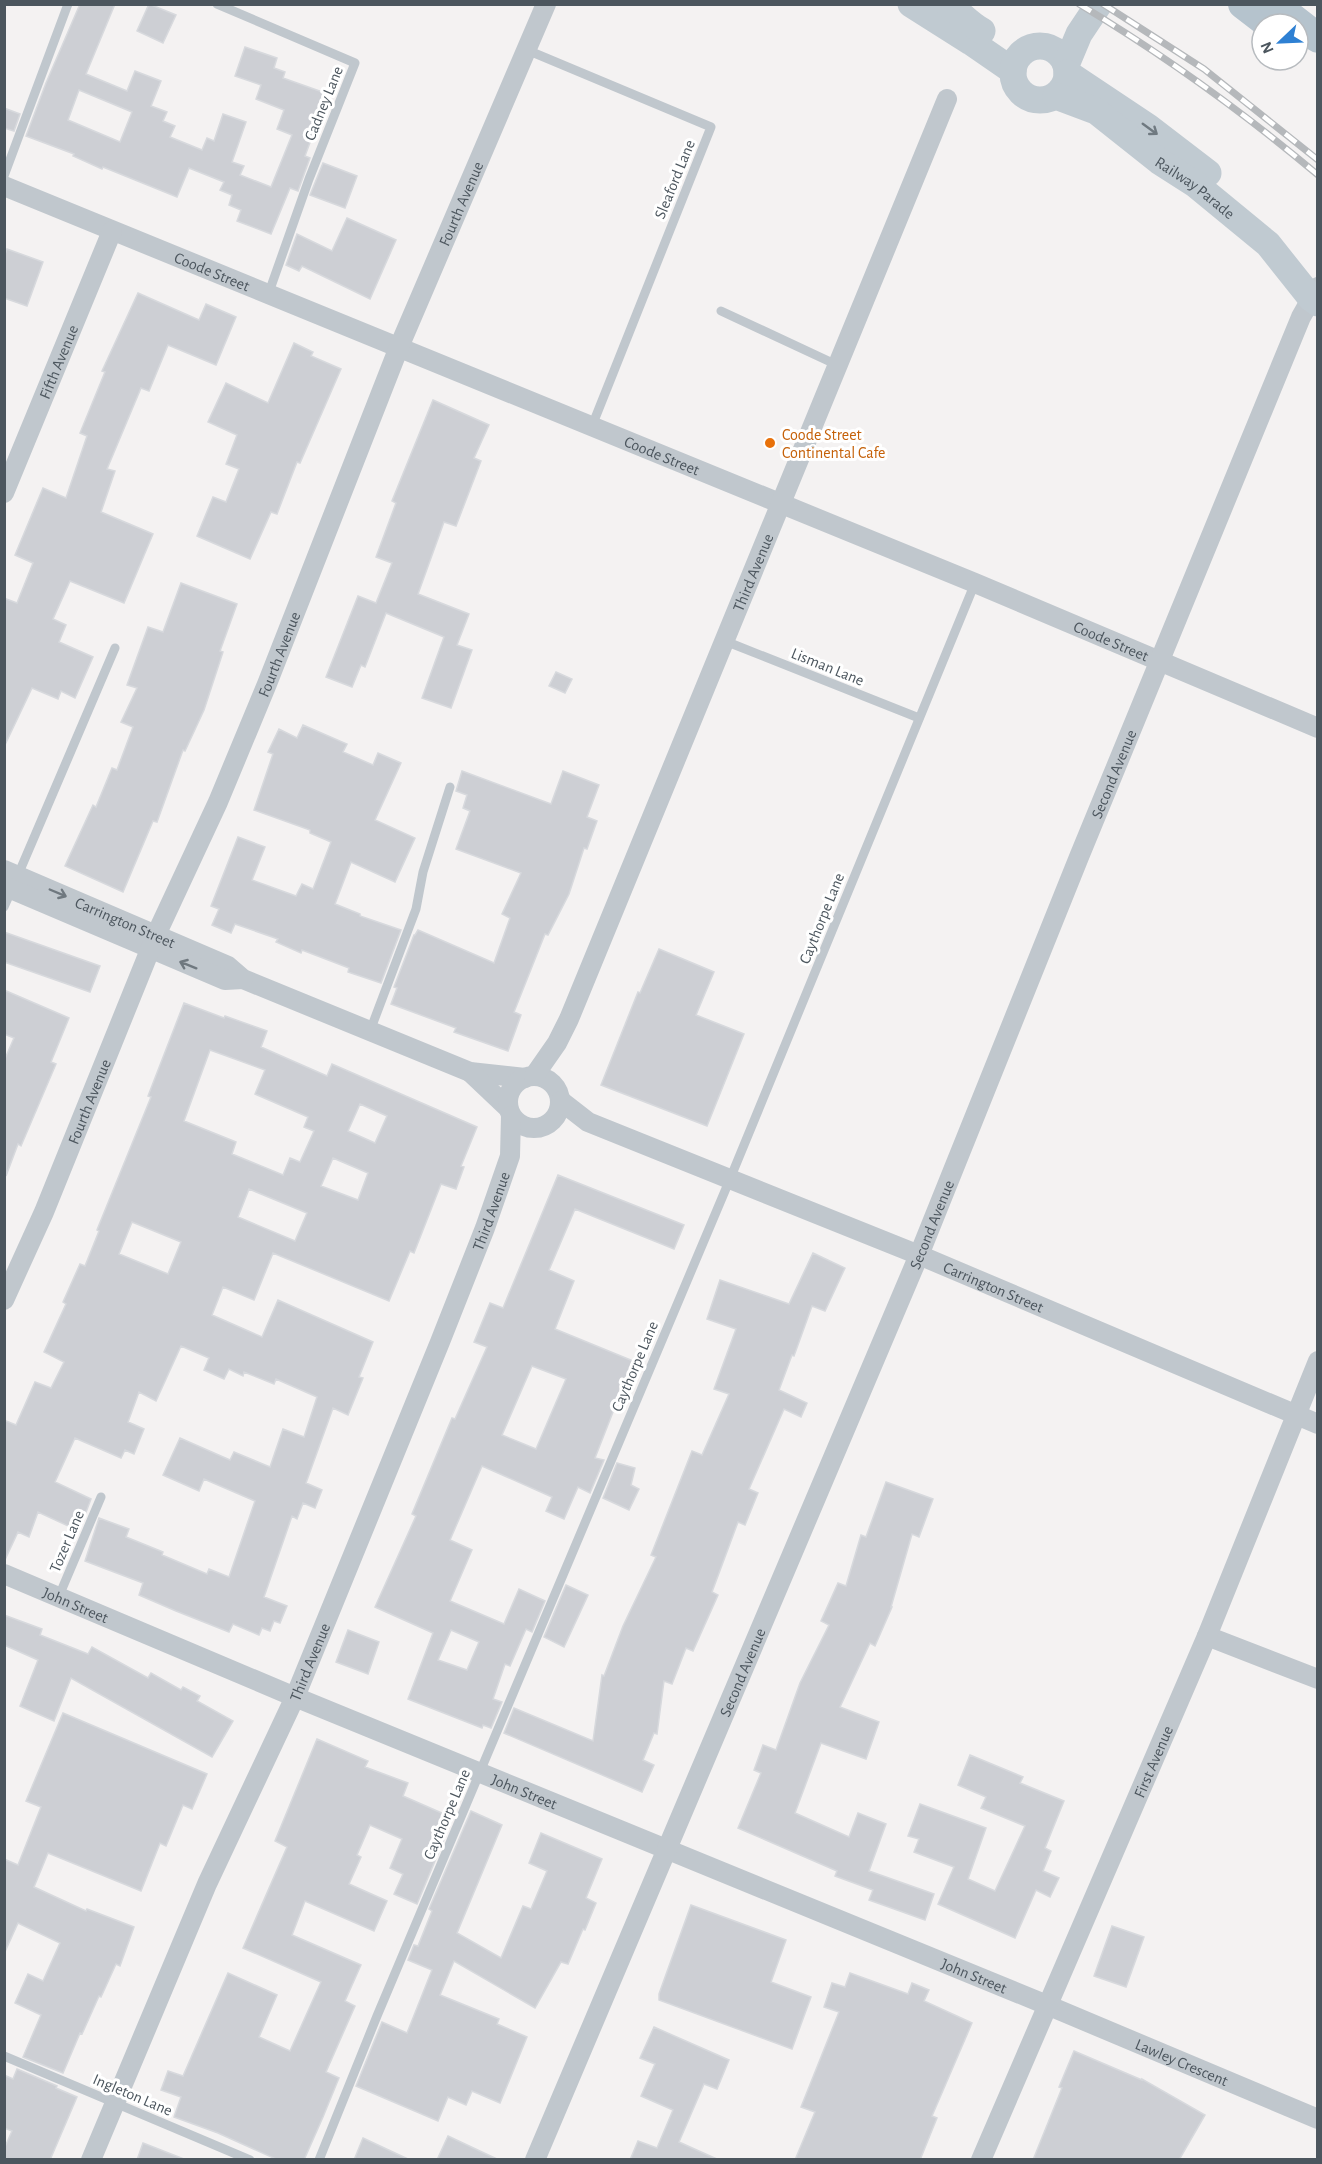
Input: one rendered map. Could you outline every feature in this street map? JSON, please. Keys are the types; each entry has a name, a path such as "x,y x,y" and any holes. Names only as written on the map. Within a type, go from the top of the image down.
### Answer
{"main road":[{"path":"1274,4 1317,38"}],"street":[{"name":"Fourth Avenue","path":"4,1300 44,1212 153,942 223,792 399,347 546,4"},
{"name":"Railway Parade","path":"911,4 971,42 1046,67"},
{"name":"Railway Parade","path":"948,4 970,25 1148,128 1206,172 1275,231 1316,292"},
{"path":"1046,67 1074,22 1099,4"},
{"name":"Third Avenue","path":"537,1079 557,1043 947,99"},
{"name":"Coode Street","path":"4,186 975,583 1159,663 1317,728"},
{"name":"Fifth Avenue","path":"4,493 112,231"},
{"name":"Second Avenue","path":"536,2160 919,1255 1159,663 1316,292"},
{"name":"Carrington Street","path":"10,880 153,942 225,980 243,979 470,1072 537,1079"},
{"name":"Carrington Street","path":"470,1072 510,1112"},
{"path":"537,1079 559,1094 561,1101 556,1118 542,1127 525,1127 510,1112 509,1093 518,1081 537,1079"},
{"name":"Carrington Street","path":"561,1101 588,1122 919,1255 1317,1424"},
{"name":"Third Avenue","path":"91,2160 207,1884 295,1697 440,1342 510,1156 510,1112"},
{"name":"Carrington Street","path":"542,1127 588,1122"},
{"name":"Third Avenue","path":"510,1156 542,1127"},
{"name":"First Avenue","path":"981,2160 1207,1636 1317,1361"},
{"name":"John Street","path":"4,1574 295,1697 1047,2005"},
{"path":"1207,1636 1317,1679"},
{"name":"Lawley Crescent","path":"1047,2005 1317,2120"}],"lane":[{"path":"4,176 68,4"},
{"name":"Cadney Lane","path":"217,4 355,63 309,179 268,295"},
{"name":"Sleaford Lane","path":"527,50 711,127 592,426"},
{"path":"721,310 837,365"},
{"name":"Caythorpe Lane","path":"319,2160 377,2016 730,1179 975,583"},
{"name":"Lisman Lane","path":"725,641 919,718"},
{"path":"4,908 10,880 115,648"},
{"path":"370,1031 416,909 423,872 450,788"},
{"name":"Tozer Lane","path":"59,1596 101,1497"},
{"name":"Ingleton Lane","path":"4,2056 250,2160"}],"building":[{"path":"80,4 115,4 86,74 127,91 135,71 161,81 151,106 167,112 163,121 175,126 170,137 202,150 207,138 214,141 223,114 246,122 232,162 244,166 240,175 271,187 292,135 277,129 284,110 256,99 261,85 235,76 245,47 277,58 274,68 285,72 283,78 328,94 305,156 310,158 298,191 290,188 271,234 237,221 241,210 229,205 232,195 220,190 224,182 189,168 177,197 103,167 102,169 73,156 74,154 26,136","holes":["79,90 132,112 120,142 68,120"]},
{"path":"149,4 176,15 163,43 137,31"},
{"path":"4,108 20,114 14,131 4,128"},
{"path":"323,163 357,176 345,208 310,195"},
{"path":"347,218 396,240 370,299 302,266 299,271 286,265 297,234 332,251"},
{"path":"7,249 43,262 27,306 4,298 4,257"},
{"path":"138,293 199,320 206,304 236,317 216,365 168,345 149,391 141,388 107,469 115,471 101,512 153,534 124,603 70,581 53,619 66,625 59,642 93,657 75,698 61,691 58,699 32,688 4,747 4,598 17,603 33,563 15,555 43,488 66,498 87,436 80,433 105,372 102,371"},
{"path":"294,343 313,352 311,356 341,369 300,463 297,462 277,514 271,512 250,559 197,536 213,497 226,502 239,469 226,464 237,435 208,422 226,383 268,403"},
{"path":"433,400 489,425 474,458 481,461 456,526 444,522 418,594 469,614 457,645 472,650 451,708 422,698 444,637 386,613 365,667 361,665 352,687 326,677 358,596 376,603 392,563 376,557 396,503 392,501"},
{"path":"181,583 237,604 220,651 223,652 204,710 185,751 183,750 157,822 153,821 123,892 65,866 93,805 96,807 112,768 117,770 133,727 121,722 137,688 127,685 148,627 163,632"},
{"path":"556,672 572,679 565,693 549,686"},
{"path":"303,725 347,744 343,752 373,765 378,753 401,763 375,820 415,838 395,882 351,862 335,904 360,914 360,916 401,930 381,983 348,972 349,968 302,950 301,953 276,942 278,939 235,924 231,933 212,925 219,909 211,906 238,837 265,847 252,880 296,896 302,884 313,889 331,842 310,833 310,830 254,810 273,754 268,752 279,729 297,738"},
{"path":"462,771 551,804 563,771 599,785 587,817 597,821 587,849 584,848 569,894 548,935 545,934 514,1012 521,1015 508,1051 454,1032 456,1028 391,1004 397,988 394,987 418,930 494,963 510,918 502,914 521,873 456,849 470,811 463,808 467,795 456,791"},
{"path":"4,932 100,966 90,992 4,962"},
{"path":"659,949 714,972 696,1015 744,1034 707,1126 601,1085 638,992 640,993"},
{"path":"4,990 69,1018 51,1062 56,1064 21,1146 18,1144 6,1176 4,1061 14,1038 4,1034"},
{"path":"184,1003 267,1031 261,1047 327,1076 332,1064 477,1127 461,1166 464,1167 456,1189 441,1184 414,1253 410,1251 389,1301 273,1253 254,1300 223,1287 212,1315 262,1337 278,1300 373,1342 359,1377 363,1378 348,1415 333,1408 306,1483 322,1490 315,1508 303,1503 297,1519 292,1516 264,1597 287,1606 280,1623 274,1621 270,1631 262,1628 259,1635 233,1624 229,1632 176,1611 139,1595 143,1583 85,1561 99,1518 129,1529 126,1537 163,1552 162,1555 207,1574 209,1569 229,1577 255,1501 204,1479 199,1491 163,1475 180,1438 230,1460 234,1452 270,1467 283,1429 304,1437 317,1397 276,1379 274,1384 244,1372 243,1376 229,1369 224,1379 204,1370 209,1358 181,1346 156,1401 139,1392 128,1422 144,1429 134,1454 125,1450 121,1458 75,1438 55,1482 91,1499 79,1531 38,1512 29,1537 18,1532 4,1562 4,1420 16,1425 35,1382 51,1388 64,1362 44,1352 66,1304 63,1302 80,1264 85,1266 99,1231 97,1230 151,1097 148,1096","holes":["210,1050 265,1070 255,1094 308,1117 304,1127 314,1131 300,1162 290,1158 283,1175 232,1154 236,1142 184,1121","360,1104 387,1116 375,1143 348,1131","333,1158 368,1173 358,1200 321,1186","249,1189 307,1213 295,1241 238,1217","132,1222 181,1242 168,1274 119,1254"]},
{"path":"558,1175 684,1225 674,1249 575,1209 549,1270 574,1281 555,1329 633,1361 595,1458 604,1460 590,1493 578,1487 564,1519 546,1511 552,1497 482,1466 450,1540 472,1550 450,1601 504,1624 519,1589 545,1601 532,1632 526,1629 510,1666 505,1664 493,1699 502,1702 491,1728 483,1725 482,1728 408,1699 433,1633 375,1607 416,1516 412,1514 452,1418 455,1419 487,1347 474,1342 490,1303 503,1308","holes":["532,1366 566,1379 536,1449 502,1435","451,1630 479,1642 467,1670 438,1660"]},
{"path":"813,1253 845,1268 825,1311 812,1306 779,1390 807,1403 801,1417 784,1409 749,1489 758,1493 745,1525 738,1522 712,1592 718,1595 693,1651 686,1648 672,1684 664,1681 657,1734 654,1733 643,1760 654,1765 642,1792 504,1733 514,1708 593,1741 602,1675 604,1676 623,1626 656,1557 651,1555 692,1451 702,1455 729,1394 714,1389 736,1329 707,1319 720,1280 789,1304"},
{"path":"617,1463 635,1468 631,1485 639,1489 629,1510 603,1498"},
{"path":"886,1482 933,1499 919,1537 912,1534 892,1607 875,1646 870,1643 840,1707 879,1722 866,1759 821,1743 795,1813 849,1837 858,1813 886,1824 869,1871 934,1894 925,1920 869,1900 873,1890 835,1876 837,1871 738,1828 761,1773 754,1770 763,1745 776,1750 800,1683 829,1625 821,1621 838,1583 846,1586 861,1535 866,1537"},
{"path":"566,1585 588,1595 564,1647 544,1637"},
{"path":"4,1615 42,1629 40,1635 88,1654 92,1647 148,1678 151,1673 181,1690 183,1687 200,1696 197,1701 233,1721 212,1757 71,1678 54,1721 20,1706 38,1660 4,1645"},
{"path":"348,1630 379,1642 368,1674 336,1662"},
{"path":"63,1713 207,1774 192,1809 183,1805 166,1846 160,1843 141,1891 48,1853 34,1887 86,1911 87,1909 134,1927 120,1966 116,1964 82,2034 80,2033 63,2073 23,2057 41,2015 15,2003 28,1974 43,1981 60,1943 18,1923 4,1954 4,1859 18,1865 41,1807 26,1801"},
{"path":"317,1739 368,1761 365,1767 408,1783 403,1796 453,1818 417,1904 394,1894 403,1874 390,1868 402,1839 370,1825 357,1855 361,1857 349,1884 387,1901 374,1931 305,1901 292,1935 361,1965 345,2001 355,2006 326,2072 339,2078 323,2117 304,2160 278,2160 218,2133 174,2117 181,2097 161,2090 168,2071 183,2076 228,1973 277,1995 259,2037 290,2051 321,1982 243,1948 287,1847 275,1841"},
{"path":"970,1755 1023,1777 1020,1783 1064,1801 1045,1848 1051,1851 1043,1871 1059,1878 1050,1897 1036,1890 1015,1938 938,1904 954,1867 914,1852 919,1839 908,1836 920,1804 986,1828 968,1879 995,1891 1025,1826 981,1808 986,1797 958,1785"},
{"path":"471,1811 502,1825 457,1933 501,1958 523,1906 531,1909 547,1871 529,1863 541,1833 602,1859 586,1898 596,1903 585,1930 583,1929 568,1964 561,1962 535,2008 454,1961 440,1995 499,2019 497,2024 527,2037 500,2103 472,2091 466,2105 448,2097 438,2121 356,2086 382,2022 407,2033 432,1970 408,1960 414,1945 418,1946 432,1911 429,1909"},
{"path":"691,1905 786,1940 771,1982 811,1997 792,2049 659,2000 659,1994"},
{"path":"1112,1926 1144,1937 1126,1987 1094,1976"},
{"path":"850,1973 908,1994 912,1983 929,1990 924,2001 972,2023 932,2116 937,2118 920,2160 795,2160 815,2112 801,2107 839,2012 824,2007 832,1983 845,1987"},
{"path":"654,2027 729,2060 717,2089 704,2084 679,2142 719,2160 630,2160 638,2141 657,2148 673,2110 641,2096 655,2064 640,2058"},
{"path":"1074,2051 1142,2079 1205,2115 1179,2160 1033,2160"},
{"path":"17,2069 77,2097 50,2160 4,2160 4,2149 12,2131 4,2128 4,2075 13,2079"},
{"path":"448,2136 499,2160 437,2160"},
{"path":"363,2138 410,2160 354,2160"},
{"path":"143,2143 184,2159 184,2160 137,2160"}],"railway":[{"path":"1079,4 1142,43 1202,85 1318,175"},
{"path":"1103,4 1204,69 1318,160"}],"place":[{"name":"Coode Street Continental Cafe","path":"770,443"}]}
